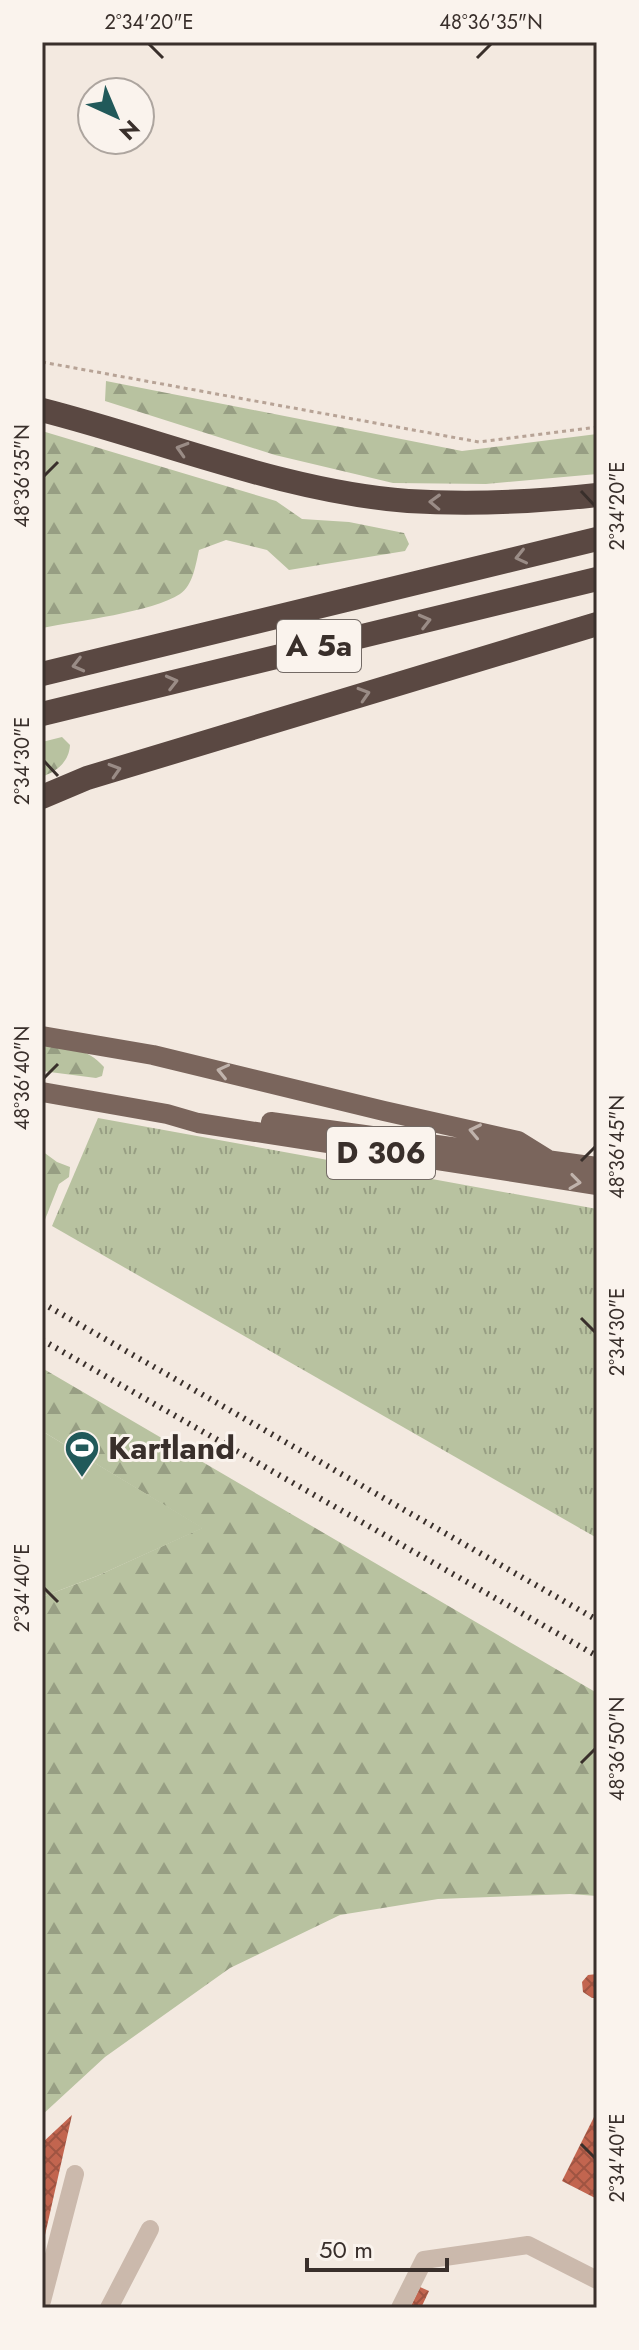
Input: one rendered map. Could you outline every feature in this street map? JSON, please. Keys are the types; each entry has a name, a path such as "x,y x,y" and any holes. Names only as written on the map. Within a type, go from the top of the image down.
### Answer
{"highway":[{"path":"42,410 249,469 329,488 406,501 488,503 597,495"},
{"name":"A 5a","path":"42,674 597,539"},
{"name":"A 5a","path":"42,714 597,579"},
{"path":"42,797 87,778 597,624"}],"main road":[{"path":"42,1036 153,1055 518,1141 547,1159"},
{"name":"D 306","path":"42,1092 167,1114 213,1126 597,1185"},
{"name":"D 306","path":"167,1114 201,1113 597,1167"}],"lane":[{"path":"42,2301 75,2174"},
{"path":"109,2308 150,2229"},
{"path":"400,2308 424,2260 513,2247 528,2245 597,2280"}],"path":[{"path":"42,362 479,442 597,427"}],"green space":[{"path":"106,381 462,451 597,434 597,474 486,484 393,483 275,455 105,401"},
{"path":"42,431 276,501 302,519 349,522 404,533 409,544 405,551 289,570 267,550 226,540 199,550 188,586 168,600 133,611 42,628"},
{"path":"62,737 70,745 65,761 42,777 42,742"},
{"path":"42,1044 91,1056 104,1067 102,1076 96,1078 42,1071"},
{"path":"98,1118 597,1209 597,1538 52,1226"},
{"path":"42,1151 70,1167 69,1177 59,1184 42,1227"},
{"path":"42,1368 597,1693 597,1896 570,1894 438,1899 340,1915 230,1968 105,2057 42,2115 42,1597 97,1576 202,1528 42,1431"},
{"name":"Kartland","path":"42,1431 203,1528 42,1597"}],"building":[{"path":"597,1974 597,1998 592,1998 583,1992 582,1982 588,1975"},
{"path":"597,2111 597,2199 562,2181"},
{"path":"72,2115 43,2244 42,2143"},
{"path":"420,2287 429,2291 421,2308 410,2308"}],"railway":[{"path":"42,1303 597,1620"},
{"path":"42,1340 597,1656"}],"place":[{"name":"Kartland","path":"82,1479"}]}
